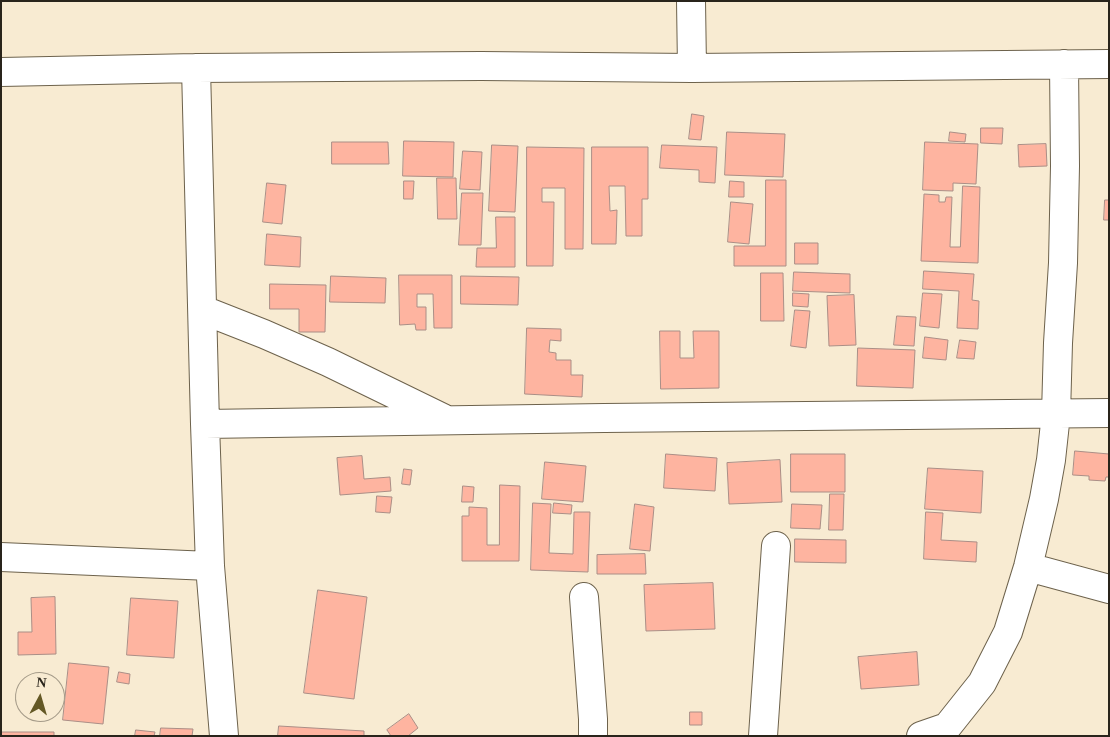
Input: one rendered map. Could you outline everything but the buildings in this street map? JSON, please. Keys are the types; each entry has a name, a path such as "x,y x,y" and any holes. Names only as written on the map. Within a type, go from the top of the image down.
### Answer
{"street":[{"path":"691,1 692,68"},
{"path":"921,736 947,727 982,683 1008,632 1028,568 1044,499 1056,414 1063,253 1064,64"},
{"path":"1,72 196,68 481,66 692,68 1109,64"},
{"path":"196,68 210,566 224,736"},
{"path":"203,310 328,362 448,420"},
{"path":"205,424 1109,414"},
{"path":"763,736 776,546"},
{"path":"1,557 210,566"},
{"path":"1028,568 1109,589"},
{"path":"584,597 593,736"}]}
